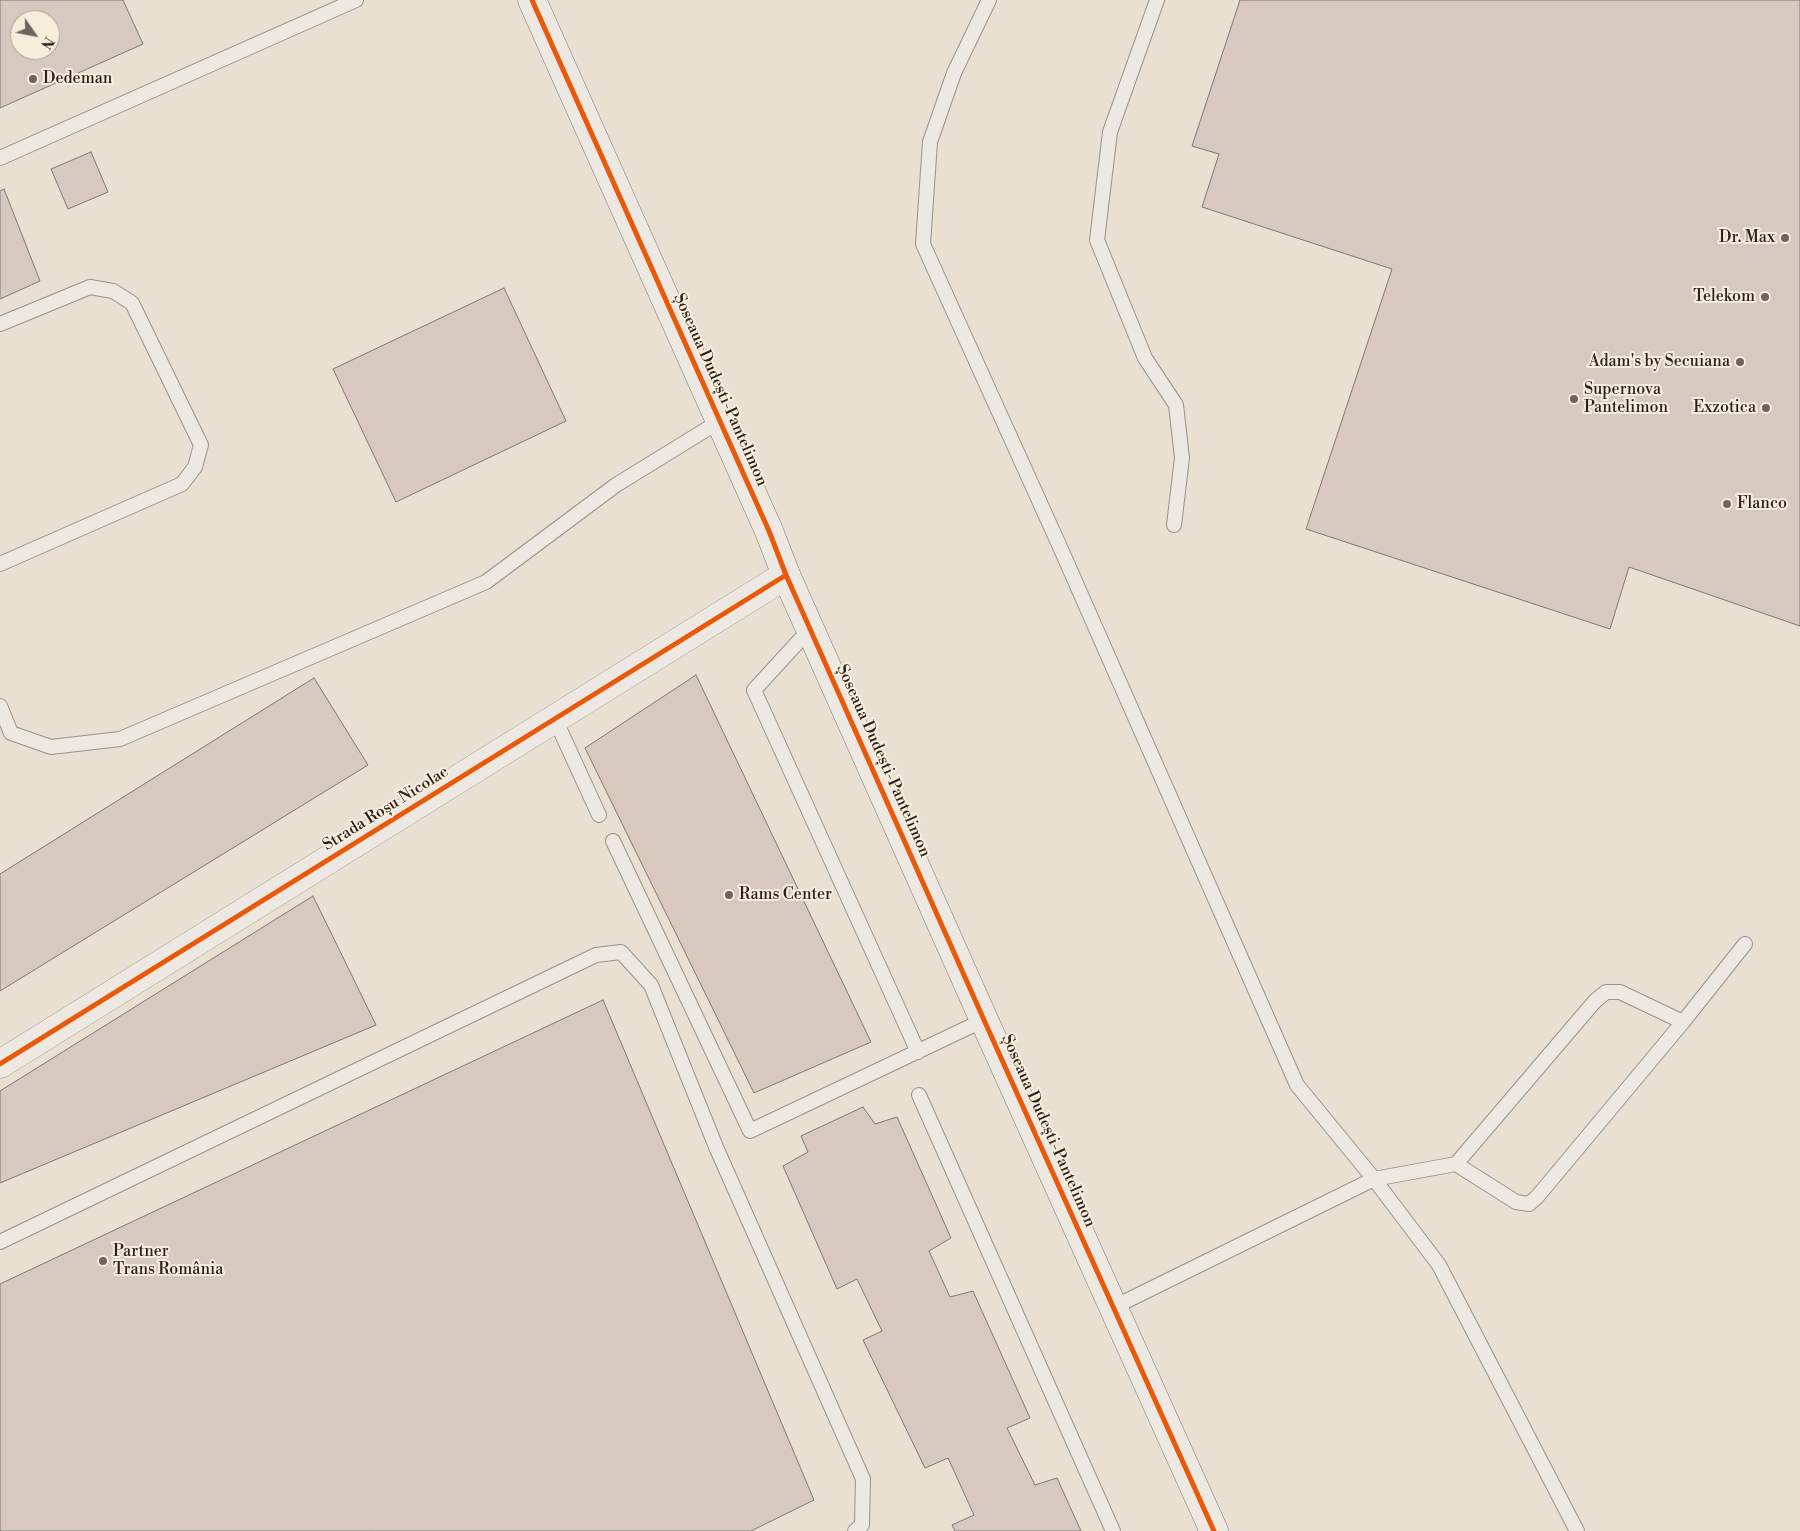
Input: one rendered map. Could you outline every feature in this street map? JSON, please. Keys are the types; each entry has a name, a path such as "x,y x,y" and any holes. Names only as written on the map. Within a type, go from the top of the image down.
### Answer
{"street":[{"name":"Șoseaua Dudești-Pantelimon","path":"532,0 770,531 786,575 984,1020 1214,1531"},
{"name":"Strada Roșu Nicolae","path":"0,1064 786,575"}],"lane":[{"path":"0,158 356,0"},
{"path":"990,0 954,73 930,142 923,244 1060,547 1297,1085 1440,1264 1577,1531"},
{"path":"1157,0 1110,132 1097,240 1145,358 1176,405 1182,458 1174,525"},
{"path":"0,324 90,287 113,291 132,303 201,445 195,467 182,484 0,564"},
{"path":"0,706 11,733 51,747 120,739 486,582 616,485 720,421"},
{"path":"810,629 754,690 918,1052"},
{"path":"555,719 599,815"},
{"path":"613,841 750,1131 984,1020"},
{"path":"1456,1164 1516,1202 1529,1204 1537,1197 1683,1022 1744,944"},
{"path":"0,1242 596,955 621,952 650,985 716,1147 863,1479 862,1526 855,1531"},
{"path":"1114,1307 1374,1179 1456,1164 1595,1001 1606,992 1620,992 1683,1022"},
{"path":"919,1095 1113,1531"}],"building":[{"name":"Dedeman","path":"0,0 123,0 143,44 0,108"},
{"name":"Supernova Pantelimon","path":"1240,0 1800,0 1800,626 1629,567 1610,629 1306,529 1392,269 1202,207 1219,154 1192,146"},
{"path":"91,152 108,192 68,209 51,169"},
{"path":"4,189 40,281 0,299 0,191"},
{"path":"504,288 566,421 396,502 333,369"},
{"name":"Rams Center","path":"696,675 871,1042 754,1093 585,748"},
{"path":"314,678 368,765 0,991 0,874"},
{"path":"313,896 376,1025 0,1183 0,1091"},
{"path":"603,1000 814,1500 751,1531 0,1531 0,1284"},
{"path":"863,1107 875,1124 897,1117 951,1238 929,1251 950,1297 973,1291 1030,1418 1007,1428 1035,1485 1057,1478 1081,1531 955,1531 952,1525 974,1515 948,1458 925,1468 863,1340 882,1331 857,1279 837,1289 783,1166 808,1152 801,1136"}],"cycle path":[{"path":"532,0 769,531 786,575 984,1020 1214,1531"},
{"path":"0,1064 786,575"}],"place":[{"name":"Dedeman","path":"33,79"},
{"name":"Dr. Max","path":"1785,238"},
{"name":"Telekom","path":"1765,297"},
{"name":"Adam's by Secuiana","path":"1740,362"},
{"name":"Supernova Pantelimon","path":"1574,399"},
{"name":"Exzotica","path":"1766,408"},
{"name":"Flanco","path":"1727,504"},
{"name":"Rams Center","path":"729,895"},
{"name":"Partner Trans România","path":"103,1261"}]}
